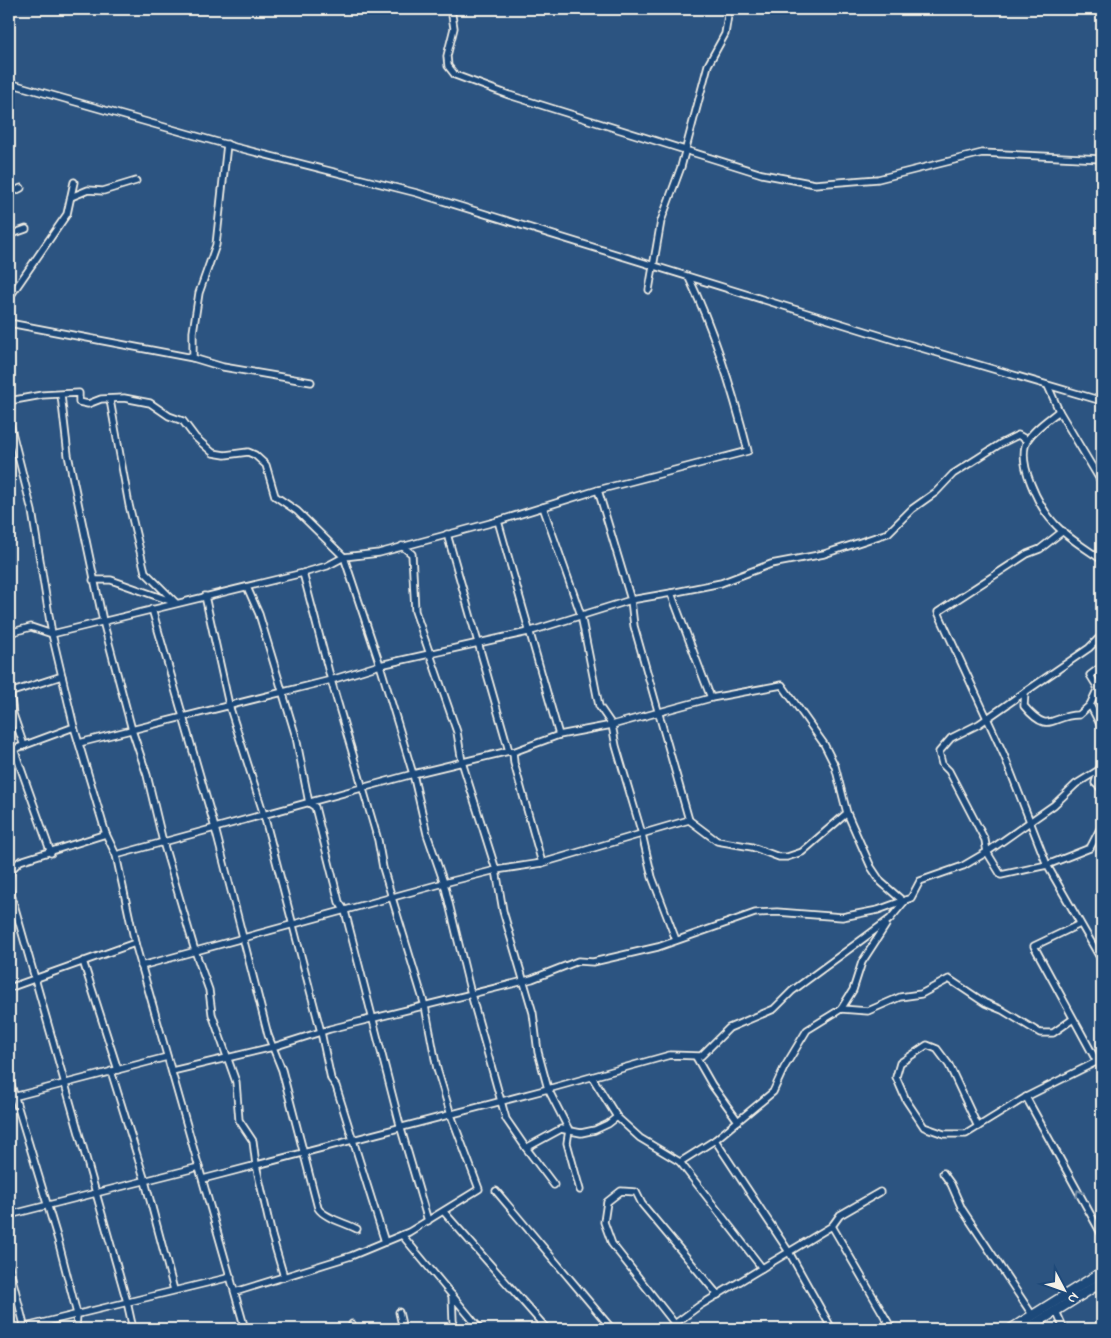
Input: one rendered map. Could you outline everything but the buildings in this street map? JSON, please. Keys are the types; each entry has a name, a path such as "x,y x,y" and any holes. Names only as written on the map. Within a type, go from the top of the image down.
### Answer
{"highway":[{"path":"1012,1329 1102,1272"},
{"path":"1027,1329 1099,1284"}],"street":[{"path":"451,9 454,28 446,56 448,66 455,75 509,95 762,174 815,184 878,179 982,153 1102,159"},
{"path":"648,290 661,221 686,149 708,65 725,34 729,9"},
{"path":"9,83 227,144 417,193 689,278 1102,401"},
{"path":"193,358 192,332 199,294 216,245 227,144"},
{"path":"71,197 88,190 103,191 136,181"},
{"path":"9,298 67,214 74,182"},
{"path":"9,194 21,188"},
{"path":"9,235 26,229"},
{"path":"9,633 31,627 52,634 152,608 247,587 327,566 344,557 369,555 498,521 598,490 748,450 736,402 706,313 689,278"},
{"path":"9,323 193,358 223,367 311,382"},
{"path":"1048,386 1059,411 1102,483"},
{"path":"9,401 42,395 79,393 78,402 88,404 101,400 129,398 150,403 169,416 183,421 195,438 213,453 226,455 248,452 255,455 266,465 275,496 297,511 344,557 380,665 413,774 427,834 444,882 471,994 506,1119 554,1185"},
{"path":"61,395 68,455 103,621 132,730 147,775 163,842 195,951 209,990 212,1014 236,1082 239,1120 247,1128 253,1141 256,1165 272,1236 284,1277"},
{"path":"110,400 129,505 146,572 176,603"},
{"path":"1059,411 1028,440 1024,457 1026,473 1047,515 1063,531 1102,560"},
{"path":"9,420 32,511 52,634 74,727 106,834 116,855 141,966 245,1329"},
{"path":"79,743 331,680 380,665 478,641 528,632 631,600 721,582 771,564 824,554 888,533 912,509 936,492 953,474 1000,444 1018,435 1028,440"},
{"path":"598,490 631,600 634,626 689,820 717,841 752,847 770,854 787,857 802,852 847,813"},
{"path":"543,507 581,615 599,706 612,726 652,877 676,940"},
{"path":"498,521 528,632 559,735"},
{"path":"1063,531 1040,549 1027,554 938,612 987,718 1047,865 1102,961"},
{"path":"446,534 542,863"},
{"path":"402,546 412,554 415,611 457,732 462,762 496,870 503,911 532,1013 538,1052 548,1089 568,1130 567,1143 580,1190"},
{"path":"235,1292 351,1256 402,1235 444,1212 479,1189 451,1115 438,1069 425,1006 392,897 378,840 331,680 303,573"},
{"path":"93,580 111,580 176,603"},
{"path":"247,587 259,614 296,737 309,803 315,807 339,902 345,911 401,1129 428,1221"},
{"path":"671,593 711,698"},
{"path":"206,596 229,705 264,815 321,1032 331,1079 336,1086 354,1140 385,1242"},
{"path":"152,608 215,828 268,1036 305,1152 306,1166 321,1213 357,1229"},
{"path":"1102,635 1089,648 987,718 951,738 939,752 942,764 949,771 985,840 987,852 1001,874 1047,865 1090,848 1102,825"},
{"path":"1090,675 1102,666"},
{"path":"1025,692 1024,706 1038,720 1045,723 1060,720 1068,715 1079,715 1090,705 1098,688 1090,675"},
{"path":"1090,675 1102,689"},
{"path":"10,693 62,676"},
{"path":"9,684 13,714 24,746"},
{"path":"116,855 413,774 511,752 559,735 612,726 711,698 782,685 824,744 832,759 840,782 847,813 871,867 881,882 904,902"},
{"path":"1090,705 1102,728"},
{"path":"51,853 11,750 74,727"},
{"path":"1102,761 1095,783 1102,789"},
{"path":"680,1162 715,1140 773,1092 784,1068 807,1030 841,1009 853,990 862,962 890,919 904,902 914,894 920,881 963,866 987,852 1101,768"},
{"path":"141,966 444,882 496,870 542,863 689,820"},
{"path":"9,878 11,870 20,861 51,853 106,834"},
{"path":"9,887 127,1302 132,1329"},
{"path":"172,1071 273,1047 321,1032 522,981 578,961 593,962 658,947 755,913 777,912 842,917 904,902"},
{"path":"203,1180 502,1102 670,1055 696,1057 704,1054 729,1028 774,1009 792,991 890,919"},
{"path":"978,1127 949,1065 937,1049 927,1045 900,1063 896,1077 906,1100 924,1127 952,1134 966,1134 978,1127 1026,1096 1099,1060 1073,1019 1034,946 1080,924"},
{"path":"9,988 135,943"},
{"path":"83,961 118,1070"},
{"path":"841,1009 868,1010 900,997 921,994 949,979 985,1003 1002,1010 1040,1033 1053,1034 1073,1019"},
{"path":"11,1098 167,1057"},
{"path":"696,1057 712,1085 738,1121"},
{"path":"111,1072 145,1181 174,1290"},
{"path":"592,1077 617,1117 640,1138 680,1162 762,1268"},
{"path":"9,1078 11,1098 46,1204 77,1314 76,1329"},
{"path":"1026,1096 1102,1235"},
{"path":"526,1148 561,1129 581,1132 595,1130 617,1117"},
{"path":"715,1140 789,1252 832,1329"},
{"path":"9,1216 46,1204 96,1194 200,1167"},
{"path":"943,1173 951,1184 962,1209 1033,1316"},
{"path":"496,1191 612,1329"},
{"path":"675,1324 612,1244 604,1222 607,1202 621,1191 636,1192 642,1204 718,1295"},
{"path":"668,1329 718,1295 832,1226 840,1215 880,1192"},
{"path":"444,1212 546,1329"},
{"path":"832,1226 892,1329"},
{"path":"402,1235 480,1329"},
{"path":"9,1266 25,1329"},
{"path":"17,1329 25,1329 77,1314 231,1277"},
{"path":"1099,1284 1102,1295"},
{"path":"452,1295 453,1321 456,1329"},
{"path":"1056,1311 1064,1329"},
{"path":"399,1312 404,1329"}]}
